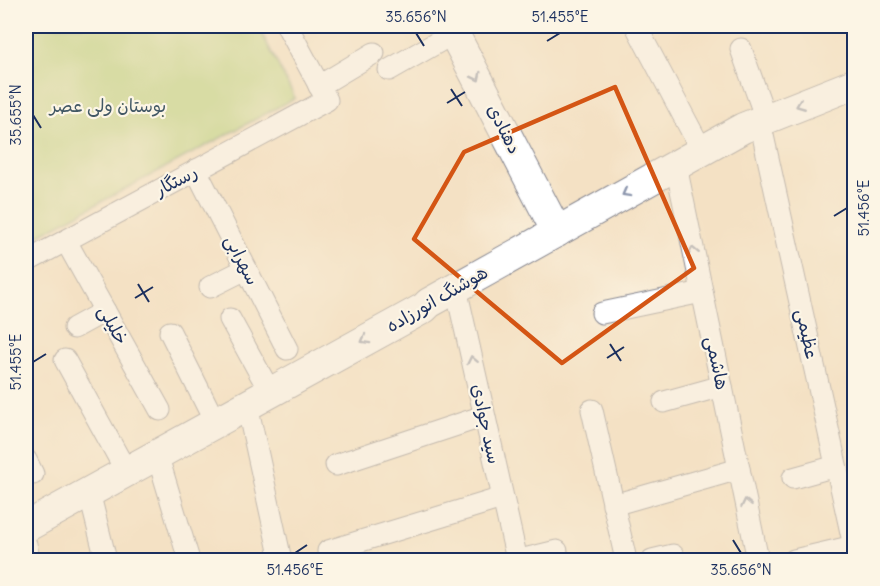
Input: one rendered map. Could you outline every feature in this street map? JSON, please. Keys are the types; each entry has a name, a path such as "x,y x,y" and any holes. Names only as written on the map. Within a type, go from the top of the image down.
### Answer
{"main road":[{"name":"دهنادی","path":"452,29 557,232"},
{"name":"هوشنگ انورزاده","path":"26,527 424,308 429,303 743,128 855,84"}],"street":[{"path":"288,26 323,93"},
{"path":"636,26 702,151"},
{"path":"389,70 452,29"},
{"name":"عظیمی","path":"741,49 763,120 854,546"},
{"name":"رستگار","path":"26,262 196,170 323,93 375,53"},
{"name":"هاشمی","path":"676,166 758,561"},
{"name":"سهرابی","path":"196,170 287,349"},
{"name":"خلیلی","path":"66,241 160,410"},
{"path":"210,287 246,269"},
{"name":"سید جوادی","path":"456,288 502,498 519,561"},
{"path":"602,313 702,292"},
{"path":"74,328 105,310"},
{"path":"230,319 258,399 281,561"},
{"path":"170,332 215,422"},
{"path":"65,360 126,471"},
{"path":"664,402 722,386"},
{"path":"592,410 626,561"},
{"path":"336,465 484,416"},
{"path":"157,454 189,561"},
{"path":"793,478 836,466"},
{"path":"613,505 739,469"},
{"path":"89,492 106,561"},
{"path":"328,551 502,498"},
{"path":"26,544 29,561"},
{"path":"794,561 854,546"},
{"path":"519,561 557,551"}],"highlighted area":[{"path":"615,87 694,268 562,363 414,239 464,152"}],"green space":[{"name":"بوستان ولی عصر","path":"26,26 258,26 295,98 26,242"}]}
